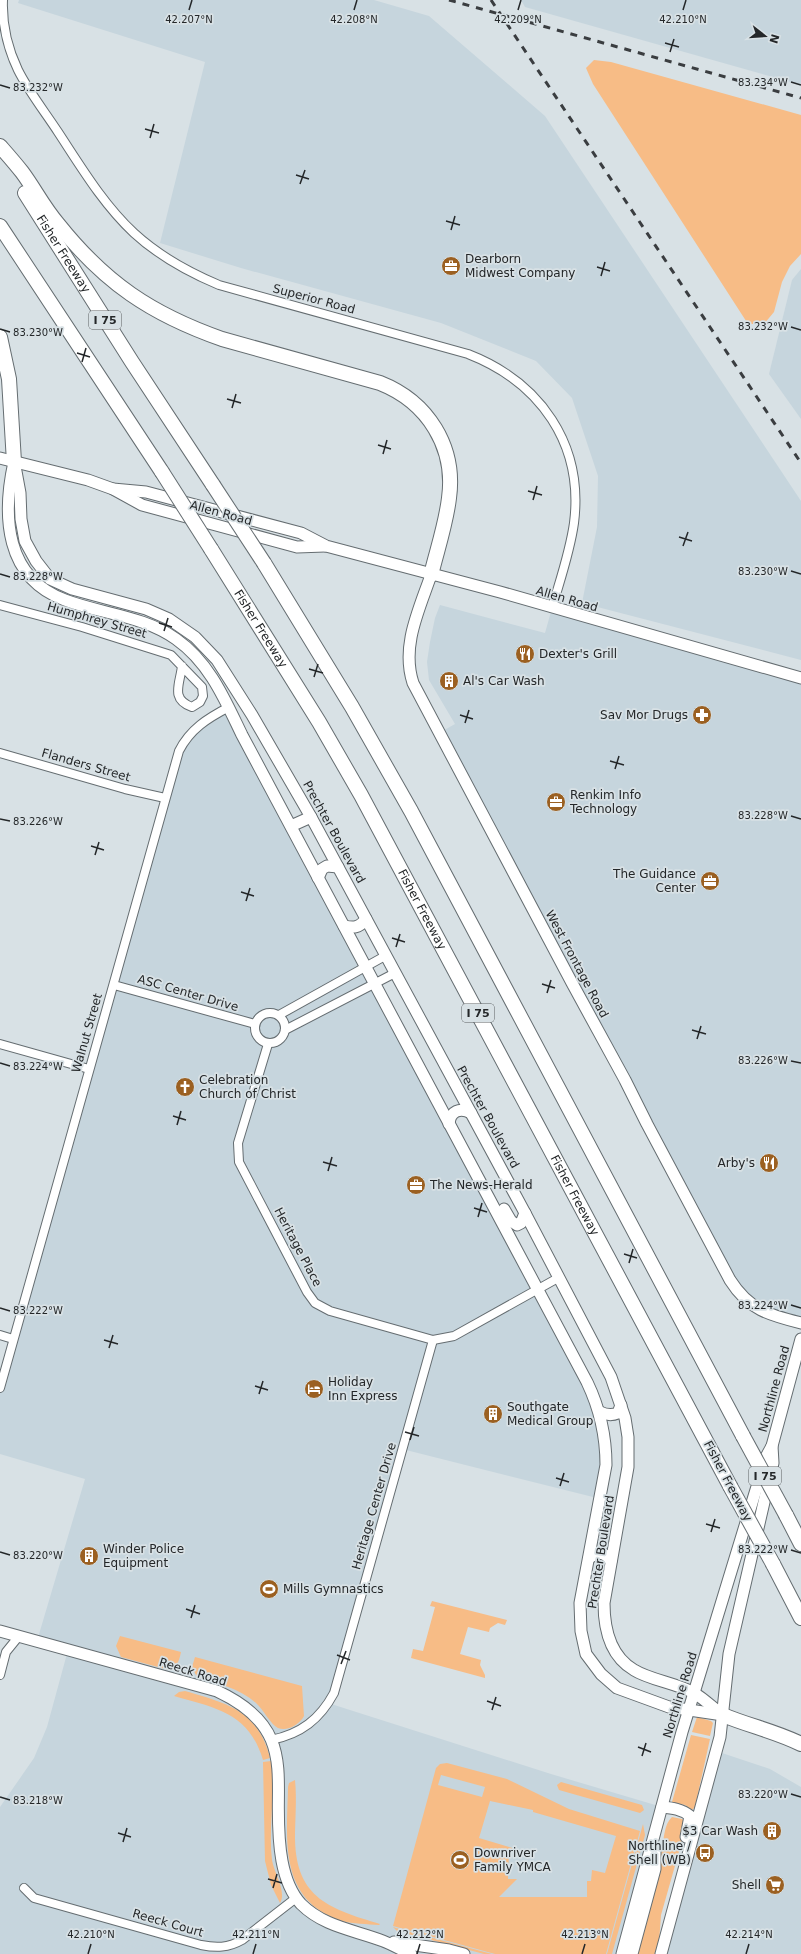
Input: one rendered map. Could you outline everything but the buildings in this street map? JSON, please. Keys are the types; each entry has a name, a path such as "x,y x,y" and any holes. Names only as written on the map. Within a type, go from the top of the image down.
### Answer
{"highway":[{"path":"0,146 22,171 57,223 84,255 120,288 143,303 169,318 196,330 222,339 380,383 398,391 415,403 426,414 438,431 450,464 450,498 431,575"},
{"name":"Fisher Freeway","path":"0,153 132,362 264,563 352,707 411,811 801,1544"},
{"name":"Fisher Freeway","path":"0,226 162,472 312,709 361,795 801,1618"},
{"path":"0,337 8,379 14,462"},
{"path":"723,1715 738,1722 774,1731 801,1744"}],"main road":[{"name":"Allen Road","path":"0,458 88,480 113,488 142,505 297,547 326,546 431,575 500,592 801,678"},
{"name":"Prechter Boulevard","path":"14,462 8,490 10,540 28,576 64,600 142,622 176,639 198,658 214,678 242,735 587,1382 600,1412 606,1446 606,1465 580,1603 581,1630 586,1654 601,1674 617,1688 669,1707 723,1715"},
{"name":"Prechter Boulevard","path":"14,462 20,493 21,519 25,541 36,561 50,579 72,588 146,609 169,619 195,637 217,660 252,715 311,817 525,1213 611,1377 622,1405 628,1437 628,1467 604,1604 604,1620 608,1641 620,1658 634,1670 694,1693 723,1715"},
{"name":"West Frontage Road","path":"431,575 409,644 408,664 413,683 574,988 626,1080 647,1124 730,1280 747,1302 762,1312 801,1323"},
{"path":"291,826 311,817"},
{"path":"318,878 322,869 328,866 338,867"},
{"path":"344,926 355,928 361,925 366,919"},
{"path":"449,1124 450,1116 456,1111 464,1110 471,1113"},
{"path":"475,1171 488,1180 514,1224 521,1223 525,1213"},
{"name":"Northline Road","path":"622,1954 689,1710 766,1457 772,1446 801,1339"},
{"path":"600,1412 614,1415 618,1413 622,1405"},
{"name":"Northline Road","path":"662,1954 716,1751 723,1715 729,1654 773,1463 772,1446"},
{"path":"589,1558 597,1553 602,1553 606,1554 611,1561"},
{"name":"Reeck Road","path":"0,1631 218,1691 236,1700 252,1712 266,1727 272,1740 279,1774 278,1822 280,1851 286,1880 296,1898 310,1912 323,1921 383,1941 411,1954"},
{"path":"662,1807 674,1808 685,1812 690,1816 690,1824 666,1912 668,1931"},
{"path":"632,1954 655,1869 655,1834"},
{"name":"Reeck Road","path":"383,1941 449,1950 464,1954"}],"street":[{"name":"Superior Road","path":"3,0 6,35 24,82 99,194 123,222 146,244 190,272 219,285 468,354 484,360 513,377 534,396 551,417 559,431 570,458 575,486 576,505 572,538 552,608"},
{"name":"Humphrey Street","path":"0,605 172,655 202,687 203,696 200,702 192,707 184,704 179,699 178,689 182,666"},
{"name":"Walnut Street","path":"0,1388 89,1068 114,985 174,764 183,743 198,726 229,707"},
{"name":"Flanders Street","path":"0,753 125,789 165,798"},
{"path":"279,1015 283,1020 285,1030 278,1042 268,1044 259,1040 256,1035 255,1024 264,1014 279,1015 385,956"},
{"path":"285,1030 394,973"},
{"name":"ASC Center Drive","path":"114,985 255,1024"},
{"path":"0,1044 89,1068"},
{"name":"Heritage Place","path":"268,1044 238,1143 239,1162 307,1292 315,1303 330,1311 433,1340 452,1336 558,1278"},
{"path":"0,1335 13,1339"},
{"name":"Heritage Center Drive","path":"272,1740 288,1736 308,1725 323,1711 334,1693 433,1340"},
{"path":"0,1675 6,1652 19,1636"},
{"name":"Reeck Court","path":"24,1888 34,1898 219,1948 236,1944 296,1898"}],"shaded area":[{"path":"19,0 374,0 429,16 545,116 801,501 801,660 582,603 597,527 598,476 572,398 536,361 441,323 241,268 160,243 205,62 18,3"},
{"path":"521,0 801,0 801,85 525,7"},
{"path":"594,60 611,62 801,115 801,254 790,266 782,282 774,312 764,324 748,324 593,84 586,68"},
{"path":"801,269 801,419 769,374 792,280"},
{"path":"440,605 545,633 552,608 801,678 801,1323 747,1301 439,733 455,724 429,680 427,662 435,618"},
{"path":"229,707 581,1370 606,1446 601,1499 402,1449 328,1703 551,1774 662,1807 622,1954 0,1954 0,1807 34,1758 47,1727 68,1650 37,1641 85,1479 0,1454 0,1388 183,743"},
{"path":"432,1601 507,1620 505,1625 498,1623 490,1628 489,1632 468,1627 460,1654 481,1660 480,1665 485,1678 411,1658 413,1649 423,1651 435,1607 430,1606"},
{"path":"120,1636 181,1652 179,1661 169,1670 121,1657 116,1646"},
{"path":"195,1657 302,1686 304,1716 300,1722 289,1728 278,1728 256,1703 242,1693 197,1677 192,1667"},
{"path":"185,1691 227,1705 249,1719 265,1742 270,1758 263,1760 257,1744 240,1722 217,1709 174,1696 179,1692"},
{"path":"697,1717 713,1723 710,1736 692,1732"},
{"path":"691,1735 710,1739 695,1807 692,1810 685,1805 672,1802"},
{"path":"716,1751 770,1769 801,1787 801,1954 661,1954"},
{"path":"271,1761 273,1786 271,1848 273,1865 282,1893 280,1903 271,1885 265,1861 263,1762"},
{"name":"Downriver Family YMCA","path":"447,1763 507,1779 569,1809 640,1831 606,1954 495,1954 393,1926 436,1768 440,1764","holes":["441,1775 485,1787 482,1797 438,1785","490,1801 533,1810 533,1812 616,1836 605,1873 592,1870 591,1881 587,1881 587,1897 499,1897 517,1879 508,1879 509,1850 519,1850 479,1838"]},
{"path":"295,1780 295,1839 297,1859 302,1875 309,1888 332,1906 362,1919 380,1924 379,1925 342,1921 321,1911 306,1899 297,1883 291,1866 288,1847 288,1787 289,1783"},
{"path":"561,1782 642,1805 644,1810 640,1813 559,1790 557,1785"},
{"path":"672,1817 682,1819 686,1822 686,1827 661,1915 659,1943 656,1954 636,1954 657,1876 667,1824"},
{"path":"643,1824 645,1835 612,1954 607,1954"},
{"path":"393,1927 492,1954 484,1954 397,1931"}],"railway":[{"path":"449,0 801,98"},
{"path":"491,0 801,463"}],"place":[{"name":"Dearborn Midwest Company","path":"451,266"},
{"name":"Dexter's Grill","path":"525,654"},
{"name":"Al's Car Wash","path":"449,681"},
{"name":"Sav Mor Drugs","path":"702,715"},
{"name":"Renkim Info Technology","path":"556,802"},
{"name":"The Guidance Center","path":"710,881"},
{"name":"Celebration Church of Christ","path":"185,1087"},
{"name":"Arby's","path":"769,1163"},
{"name":"The News-Herald","path":"416,1185"},
{"name":"Holiday Inn Express","path":"314,1389"},
{"name":"Southgate Medical Group","path":"493,1414"},
{"name":"Winder Police Equipment","path":"89,1556"},
{"name":"Mills Gymnastics","path":"269,1589"},
{"name":"$3 Car Wash","path":"772,1831"},
{"name":"Northline / Shell (WB)","path":"705,1853"},
{"name":"Downriver Family YMCA","path":"460,1860"},
{"name":"Shell","path":"775,1885"}]}
